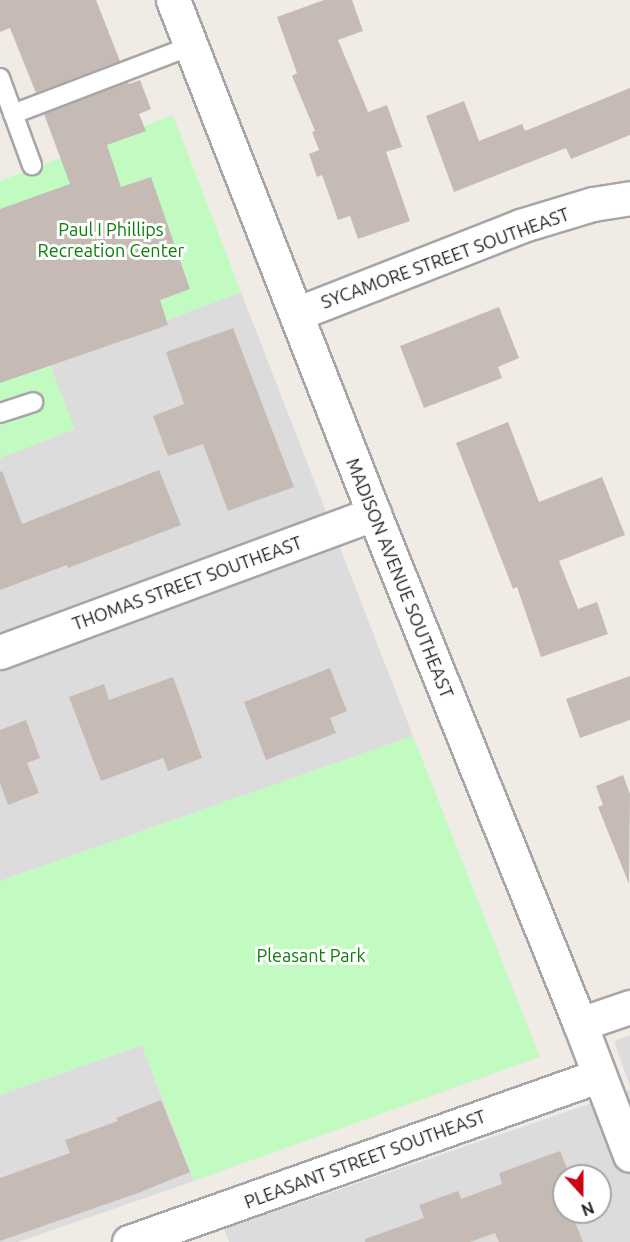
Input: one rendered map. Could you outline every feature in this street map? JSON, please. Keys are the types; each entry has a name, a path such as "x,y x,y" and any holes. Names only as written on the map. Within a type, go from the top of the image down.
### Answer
{"street":[{"name":"MADISON AVENUE SOUTHEAST","path":"173,0 374,514 580,1024 630,1155"},
{"name":"SYCAMORE STREET SOUTHEAST","path":"296,314 520,226 593,204 630,198"},
{"name":"THOMAS STREET SOUTHEAST","path":"0,652 374,514"},
{"path":"580,1024 630,1007"},
{"name":"PLEASANT STREET SOUTHEAST","path":"129,1242 174,1235 600,1076"}],"lane":[{"path":"14,114 191,46"},
{"path":"0,78 32,165"},
{"path":"0,413 33,402"}],"shaded area":[{"path":"241,292 413,736 0,881 0,458 74,429 50,365"},
{"path":"630,1035 630,1087 614,1041"},
{"path":"142,1045 194,1181 18,1242 0,1242 0,1095"},
{"path":"630,1090 630,1242 229,1242 224,1229"}],"green space":[{"name":"Paul I Phillips Recreation Center","path":"173,115 241,292 50,365 75,429 0,458 0,181"},
{"name":"Pleasant Park","path":"413,736 540,1057 194,1181 142,1045 0,1095 0,881"}],"building":[{"path":"0,0 96,0 120,61 36,93 10,28 0,32"},
{"path":"324,0 352,0 363,31 338,40 368,112 387,105 402,147 386,152 410,221 358,239 350,216 338,220 322,175 317,177 309,154 319,150 312,132 315,131 292,76 297,73 277,17"},
{"name":"Paul I Phillips Recreation Center","path":"140,80 151,109 139,114 146,131 107,145 121,187 151,177 190,289 160,300 168,325 0,383 0,209 70,184 44,114 128,82 129,84"},
{"path":"630,88 630,135 571,159 566,148 454,192 426,116 464,101 479,141 522,124 525,131"},
{"path":"499,307 519,358 498,367 502,378 424,408 400,346"},
{"path":"233,328 294,487 228,511 203,444 168,456 153,416 184,404 166,352"},
{"path":"508,422 539,502 602,477 625,535 559,561 578,609 597,602 608,634 541,657 517,587 513,589 456,443"},
{"path":"159,470 181,525 68,568 67,565 0,590 0,472 2,471 22,524"},
{"path":"330,668 347,711 330,718 336,733 266,760 244,702"},
{"path":"630,676 630,720 580,738 566,699"},
{"path":"173,677 202,758 168,771 163,758 101,781 69,697 104,684 109,700"},
{"path":"26,720 40,758 27,763 39,793 8,805 0,783 0,730"},
{"path":"623,775 630,794 629,884 598,807 603,805 596,786"},
{"path":"161,1100 190,1172 138,1193 0,1241 0,1178 70,1153 65,1140 118,1121 116,1118"},
{"path":"560,1151 565,1164 552,1164 552,1224 576,1224 583,1242 499,1242 495,1233 470,1242 365,1242 365,1239 424,1218 419,1205 458,1191 461,1199 502,1184 499,1173"}]}
